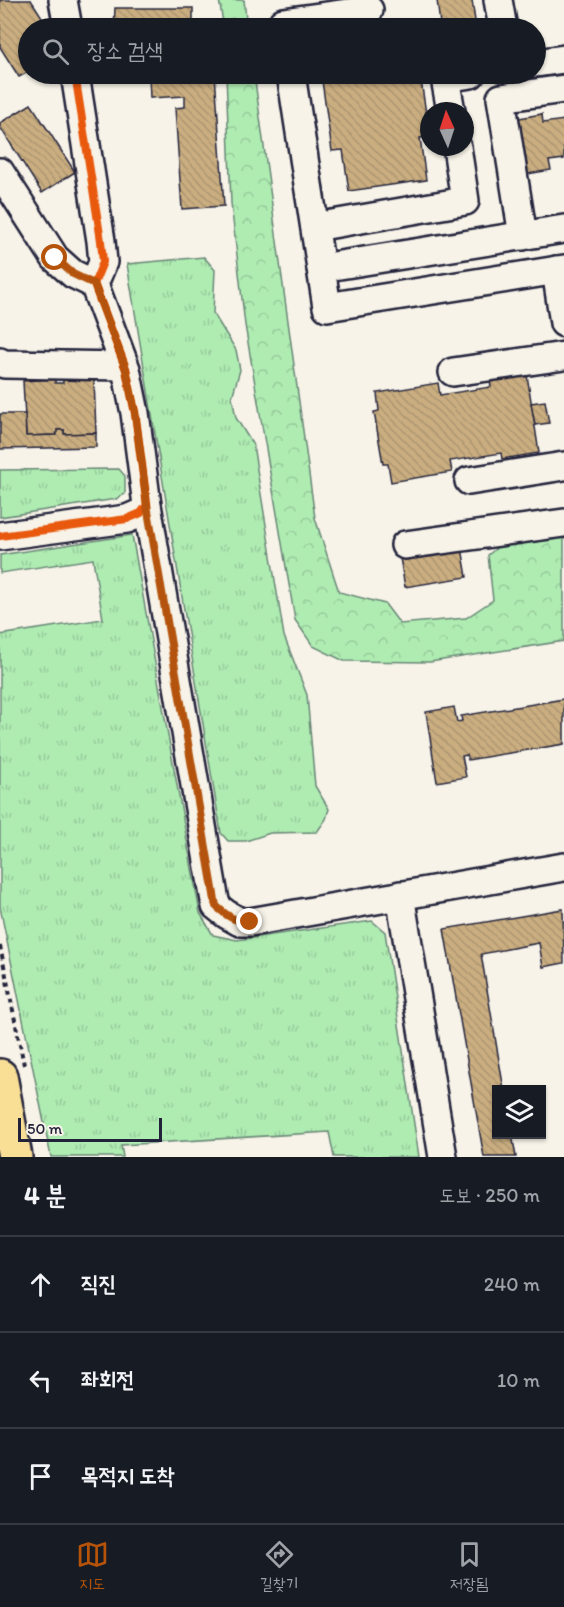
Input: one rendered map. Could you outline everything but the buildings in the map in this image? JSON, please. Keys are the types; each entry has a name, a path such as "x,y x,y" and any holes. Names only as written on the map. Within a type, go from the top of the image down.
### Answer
{"main road":[{"path":"13,1076 15,1157"}],"street":[{"path":"63,0 66,18"},
{"path":"498,0 501,18"},
{"path":"282,17 369,10"},
{"path":"546,62 564,59"},
{"path":"77,84 103,262 94,284 124,366 135,412 147,505 216,906 226,915 240,922 250,922 564,867"},
{"path":"293,84 327,307 560,269 564,323"},
{"path":"447,84 450,102"},
{"path":"523,236 501,98 564,89"},
{"path":"315,227 465,201 458,156"},
{"path":"0,172 55,258 73,274 94,284"},
{"path":"321,268 564,229"},
{"path":"453,372 564,356"},
{"path":"0,362 4,364 124,366"},
{"path":"469,481 564,466"},
{"path":"0,536 127,519 141,513 147,505"},
{"path":"405,545 564,523"},
{"path":"400,895 443,1157"}],"path":[{"path":"0,946 13,1076"}],"green space":[{"path":"219,0 244,0 246,18 222,18"},
{"path":"226,84 255,84 315,518 339,592 385,604 400,624 466,618 493,600 488,555 508,539 564,532 564,641 430,662 344,661 313,646 295,620 245,325 231,203"},
{"path":"204,257 215,270 213,313 236,350 240,370 232,397 236,418 253,445 284,636 307,695 315,786 329,809 326,819 317,832 270,833 246,841 228,841 221,833 127,264"},
{"path":"119,469 125,476 125,494 116,499 0,517 0,470"},
{"path":"132,535 200,913 213,935 237,940 372,921 385,932 419,1157 334,1157 329,1132 121,1145 123,1157 51,1157 0,907 0,635 103,619 93,559 0,573 0,555"}],"cycle path":[{"path":"0,536 127,519 141,513 147,505 135,413 126,369 94,284 103,262 77,84"}],"route":[{"path":"55,258 73,274 94,284 126,369 216,906 226,915 240,922 250,922"}]}
